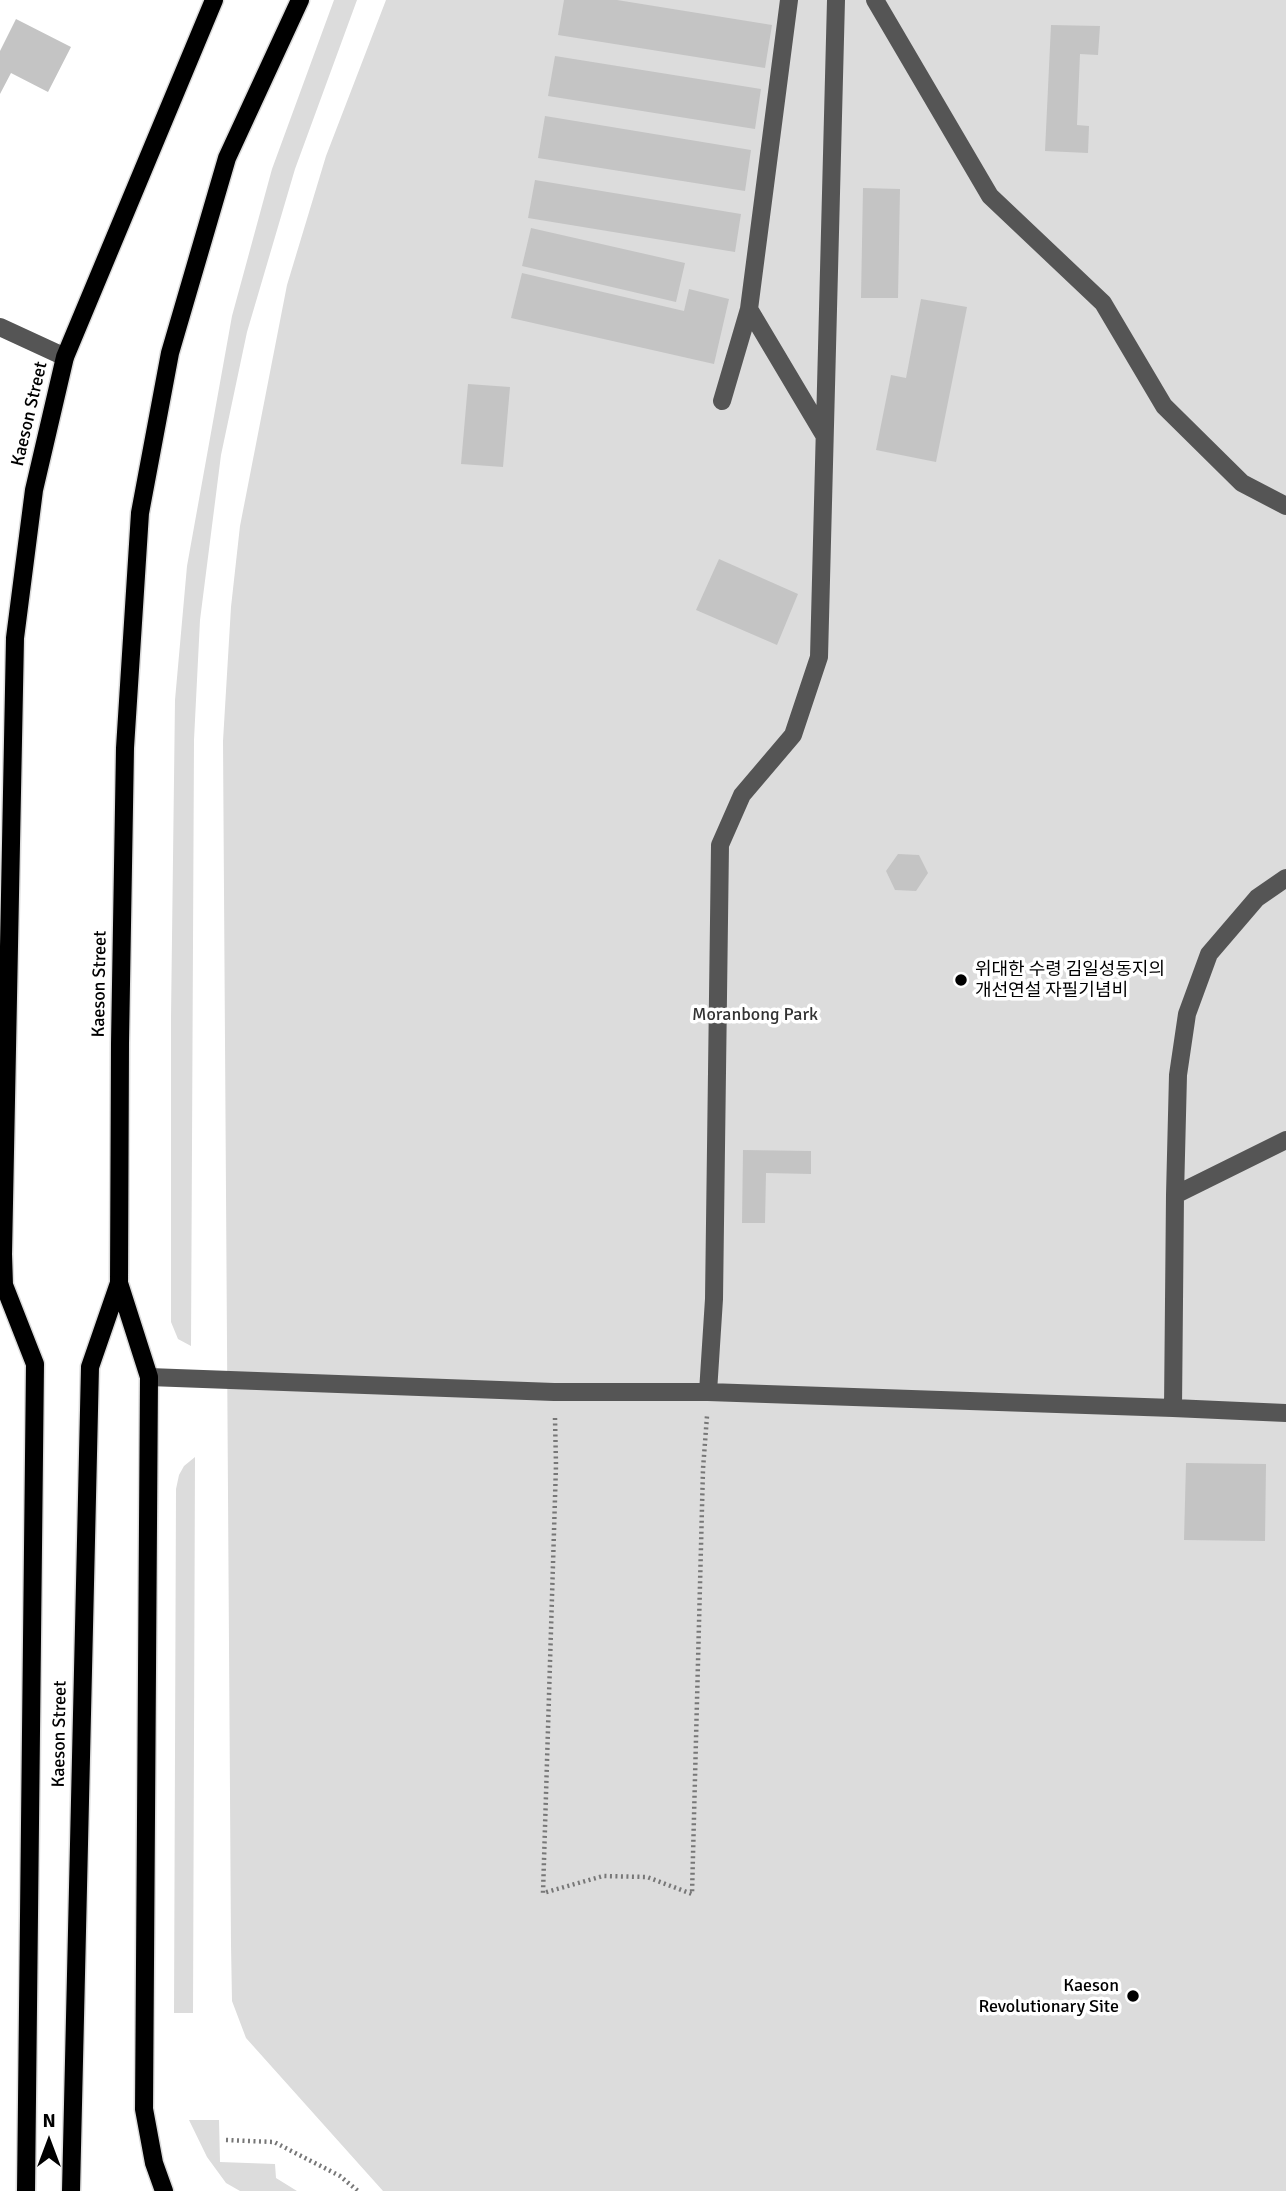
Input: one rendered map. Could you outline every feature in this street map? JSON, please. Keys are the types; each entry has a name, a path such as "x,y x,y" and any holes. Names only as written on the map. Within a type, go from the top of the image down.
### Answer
{"main road":[{"name":"Kaeson Street","path":"26,2191 31,1948 35,1364 2,1291 15,638 34,490 65,357 214,0"},
{"name":"Kaeson Street","path":"164,2191 154,2163 144,2109 149,1377 119,1283 125,748 140,513 170,353 228,158 300,0"},
{"name":"Kaeson Street","path":"71,2191 90,1367 119,1283"}],"street":[{"path":"722,401 749,309 789,0"},
{"path":"708,1392 715,1299 720,845 742,795 793,735 819,657 835,0"},
{"path":"875,0 990,196 1103,303 1164,406 1242,483 1286,506"},
{"path":"749,309 824,435"},
{"path":"0,327 65,357"},
{"path":"1172,1408 1178,1075 1188,1014 1209,954 1257,898 1286,878"},
{"path":"1175,1195 1286,1140"},
{"path":"149,1377 554,1392 708,1392 1286,1413"}],"path":[{"path":"554,1392 556,1465 543,1893 603,1876 647,1877 692,1894 703,1469 708,1392"},
{"path":"226,2140 274,2142 340,2176 358,2191"}],"green space":[{"path":"334,0 357,0 295,169 247,332 221,455 200,620 194,740 191,1346 178,1339 171,1322 175,700 187,566 232,316 272,169"},
{"name":"Moranbong Park","path":"386,0 1286,0 1286,2191 383,2191 246,2038 232,2001 231,1945 223,741 231,607 240,526 287,285 326,156"},
{"path":"195,1457 193,2013 174,2013 176,1489 184,1466"},
{"path":"189,2120 219,2120 220,2162 275,2164 276,2178 297,2191 240,2191 226,2183 207,2157"}],"building":[{"path":"564,0 617,0 772,25 765,68 558,35"},
{"path":"16,19 71,47 48,92 11,73 0,94 0,51"},
{"path":"1051,25 1100,26 1098,55 1080,54 1077,125 1089,126 1088,153 1045,151"},
{"path":"555,56 761,89 755,129 548,96"},
{"path":"545,116 751,150 745,191 538,158"},
{"path":"535,180 741,214 735,252 528,218"},
{"path":"863,188 900,189 898,298 861,298"},
{"path":"531,228 685,263 676,302 522,266"},
{"path":"522,273 684,311 689,289 729,299 714,364 511,318"},
{"path":"921,299 967,307 936,462 876,450 891,375 906,378"},
{"path":"468,384 510,387 503,467 461,464"},
{"path":"719,559 798,594 777,645 696,610"},
{"path":"898,854 919,855 928,873 916,891 895,890 886,871"},
{"path":"743,1150 811,1151 811,1174 766,1173 765,1223 742,1223"},
{"path":"1186,1463 1266,1464 1265,1541 1184,1540"}],"place":[{"name":"위대한 수령 김일성동지의 개선연설 자필기념비","path":"961,980"},
{"name":"Kaeson Revolutionary Site","path":"1133,1996"}]}
